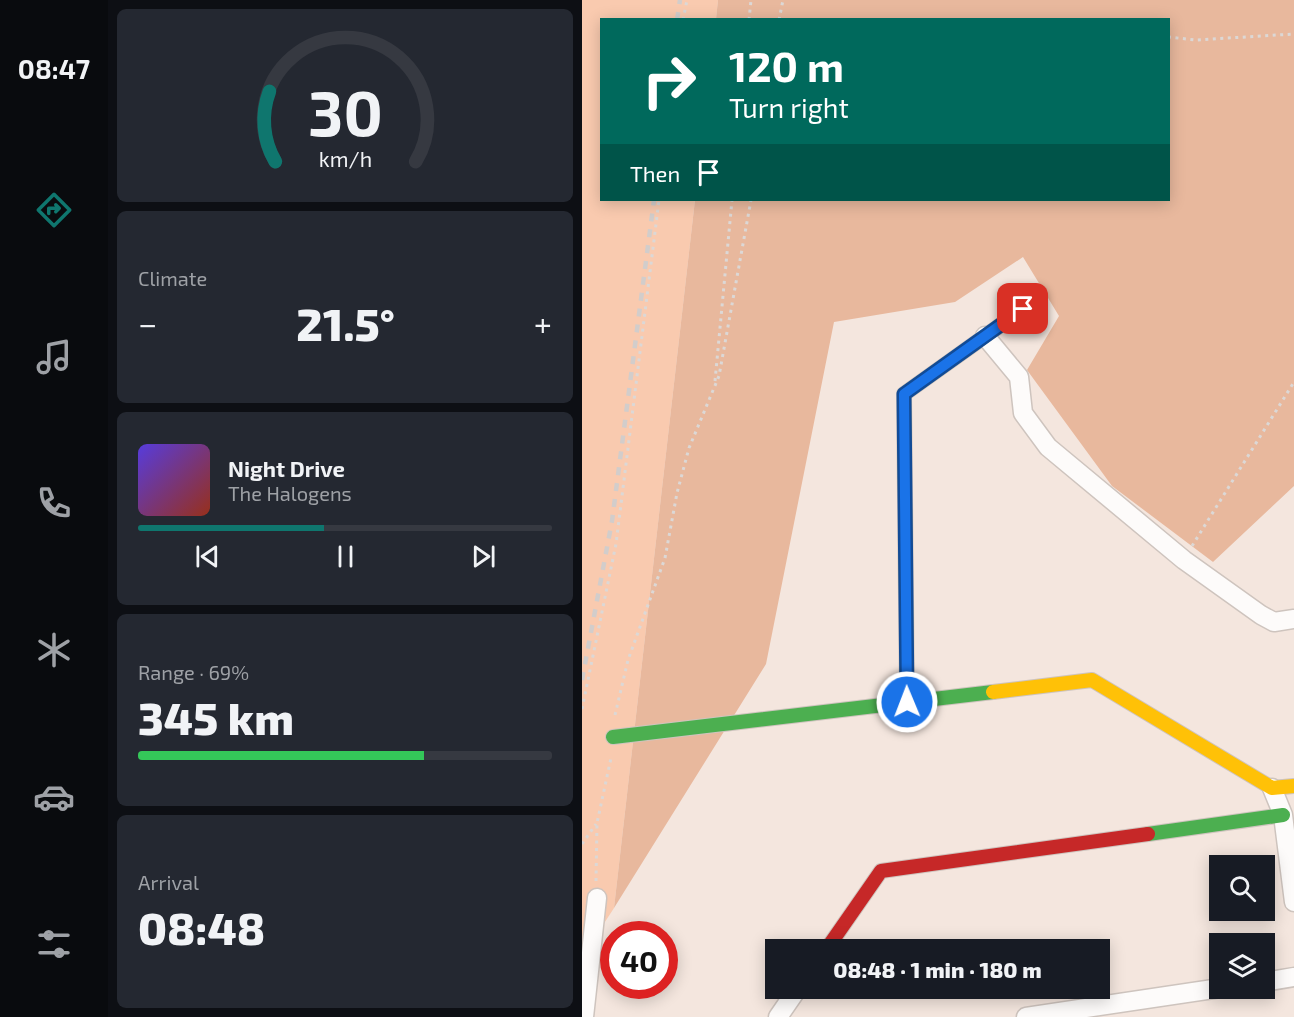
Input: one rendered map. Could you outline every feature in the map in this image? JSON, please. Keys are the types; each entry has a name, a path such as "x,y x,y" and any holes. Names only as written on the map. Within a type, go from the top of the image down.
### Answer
{"street":[{"path":"907,702 904,394 1023,309"},
{"path":"986,336 1019,377 1023,412 1048,447 1184,560 1261,615 1274,622 1294,619"},
{"path":"613,737 1092,680 1272,788 1294,786"},
{"path":"1272,788 1283,815 1294,902"},
{"path":"834,939 881,871 1283,815"},
{"path":"584,1017 597,898"},
{"path":"1275,980 1294,977"},
{"path":"1026,1017 1209,990"},
{"path":"778,1017 790,999"}],"path":[{"path":"683,18 687,0"},
{"path":"749,18 751,0"},
{"path":"779,18 783,0"},
{"path":"1170,37 1196,40 1294,34"},
{"path":"582,709 616,544 659,201"},
{"path":"715,386 732,201"},
{"path":"597,898 597,823 611,762 615,716 628,660 665,558 677,493 689,448 715,386 735,296 751,201"},
{"path":"1184,560 1294,382"},
{"path":"582,844 597,823"}],"shaded area":[{"path":"582,0 718,0 716,18 600,18 600,201 695,201 614,908 606,921 600,921 600,930 592,942 582,944"},
{"path":"718,0 1294,0 1294,486 1213,562 1112,486 1027,370 1059,316 1023,257 955,302 834,322 766,664 614,908 695,201 1170,201 1170,18 716,18"}],"railway":[{"path":"677,18 680,0"},
{"path":"582,680 612,521 654,201"}],"traffic: fast":[{"path":"613,737 993,692"},
{"path":"1148,834 1283,815"}],"traffic: slow":[{"path":"907,702 904,394 1023,309"},
{"path":"993,692 1092,680 1272,788 1294,786"}],"traffic: jam":[{"path":"834,939 881,871 1148,834"}],"route":[{"path":"907,702 904,394 1023,309"}]}
